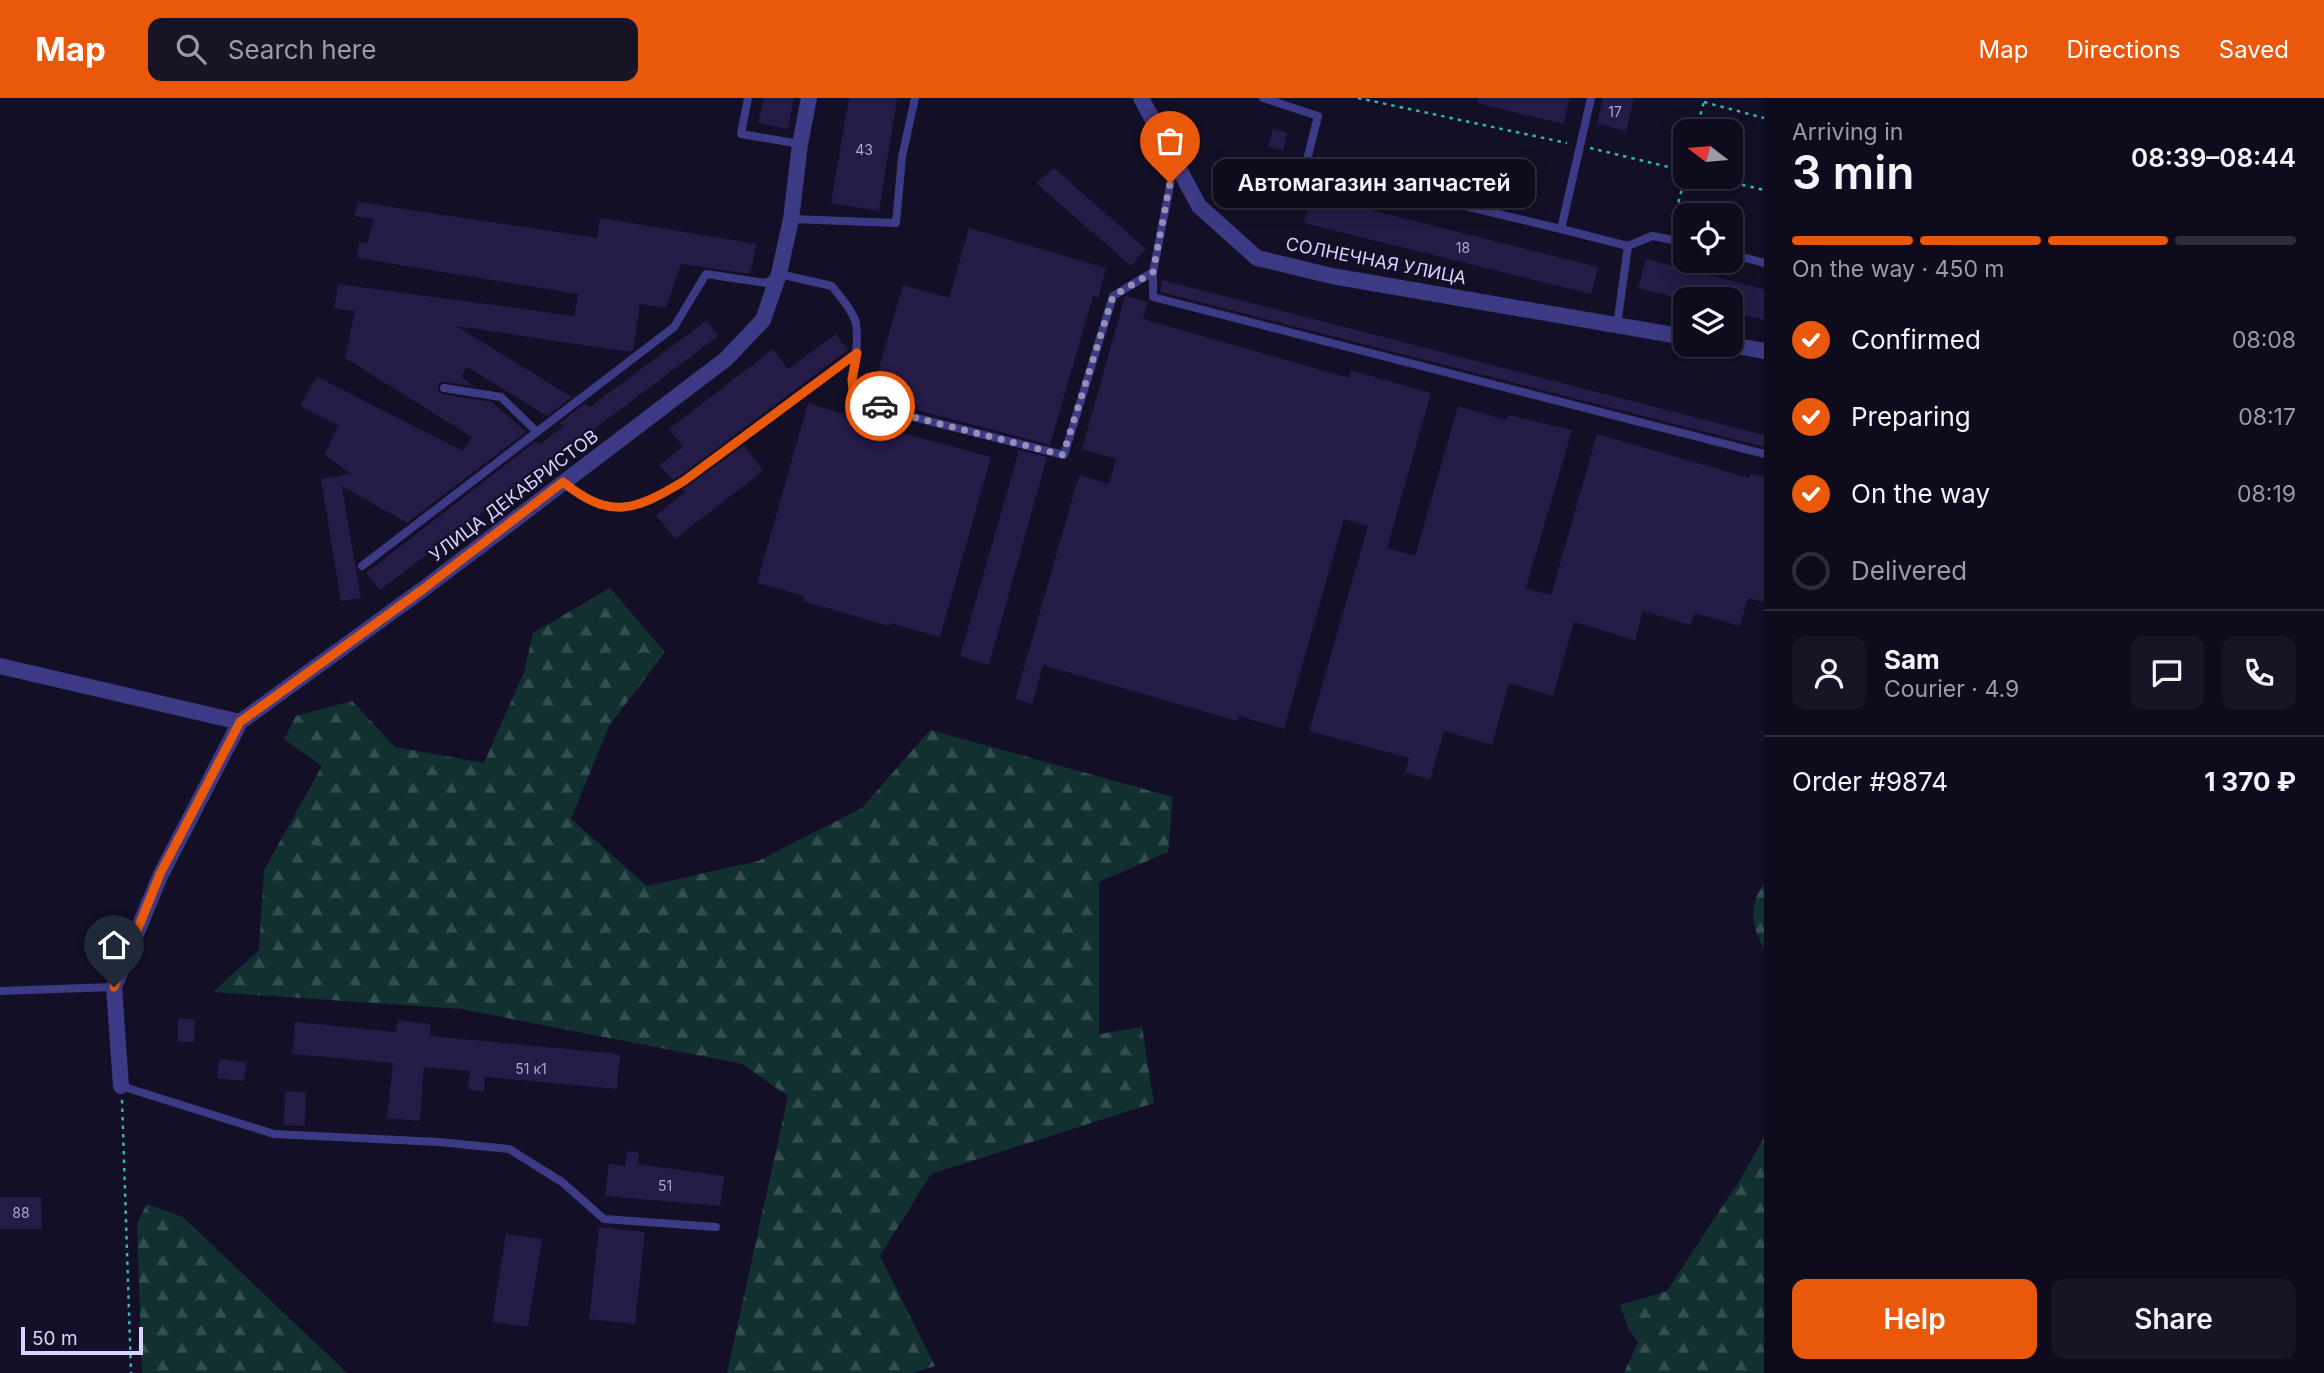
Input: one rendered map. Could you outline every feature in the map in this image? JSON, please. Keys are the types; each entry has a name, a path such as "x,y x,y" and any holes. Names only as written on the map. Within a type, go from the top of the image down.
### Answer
{"street":[{"name":"УЛИЦА ДЕКАБРИСТОВ","path":"121,1086 114,987 160,874 240,722 422,590 726,359 763,320 779,274 791,219 800,144 809,98"},
{"name":"СОЛНЕЧНАЯ УЛИЦА","path":"1141,98 1199,206 1256,258 1332,276 1673,335"},
{"path":"1743,347 1764,351"},
{"path":"0,666 240,722"}],"lane":[{"path":"748,98 741,134 800,144"},
{"path":"791,219 896,223 902,157 915,98"},
{"path":"1263,98 1318,116 1305,168 1628,246 1652,236 1673,238"},
{"path":"1561,229 1591,98"},
{"path":"1174,160 1153,272 1153,297 1764,454"},
{"path":"1617,325 1628,246"},
{"path":"1743,257 1764,263"},
{"path":"362,566 674,327 706,274 766,283 779,274 832,286 856,321 857,353 852,379 853,392 889,411 1063,455 1113,296 1153,272"},
{"path":"563,482 582,498 611,508 637,506 684,481 857,353"},
{"path":"444,388 500,397 537,432"},
{"path":"0,991 114,987"},
{"path":"121,1086 274,1134 439,1142 509,1149 562,1182 604,1219 716,1227"}],"path":[{"path":"1358,98 1673,168"},
{"path":"1699,119 1704,100 1764,118"},
{"path":"1743,185 1764,190"},
{"path":"1670,237 1682,189"},
{"path":"121,1086 131,1373"}],"green space":[{"path":"610,588 665,652 609,726 571,819 647,886 758,861 862,808 930,730 1173,797 1168,852 1099,882 1099,1034 1142,1027 1154,1103 931,1174 880,1256 935,1366 913,1373 727,1373 788,1096 742,1064 461,1009 213,992 259,950 264,870 322,766 284,739 296,716 352,701 395,747 484,763 524,672 533,633"},
{"path":"1764,884 1764,949 1756,932 1753,916 1755,900"},
{"path":"1764,1138 1764,1373 1624,1373 1638,1342 1629,1330 1620,1305 1667,1291"},
{"path":"147,1204 183,1217 347,1373 142,1373 137,1223"}],"building":[{"path":"764,98 794,98 788,129 758,123"},
{"path":"849,98 897,98 879,211 831,203"},
{"path":"1478,98 1570,98 1563,124 1477,103"},
{"path":"1603,98 1634,98 1626,131 1597,124"},
{"path":"1273,129 1287,133 1283,151 1268,147"},
{"path":"1054,168 1146,249 1131,266 1036,183"},
{"path":"1311,195 1598,267 1591,294 1304,223"},
{"path":"358,202 597,238 600,218 757,244 750,274 681,264 666,308 640,304 633,350 630,352 456,326 572,397 547,416 467,367 461,376 473,386 439,383 438,390 442,394 492,402 526,432 407,523 342,486 361,598 341,601 321,479 351,474 325,455 338,425 300,406 317,377 463,451 472,437 345,358 355,311 334,308 338,284 574,316 578,294 357,258 359,242 367,243 374,219 354,216"},
{"path":"969,228 1106,268 1098,298 1093,296 1050,445 917,410 918,405 872,392 903,285 949,298"},
{"path":"1646,259 1673,266 1673,273 1701,273 1764,289 1764,320 1743,315 1743,287 1673,287 1673,297 1638,288"},
{"path":"1162,280 1764,435 1764,447 1160,292"},
{"path":"1125,296 1148,302 1143,319 1349,378 1351,370 1431,393 1387,548 1415,556 1458,406 1506,420 1508,415 1572,430 1526,588 1551,595 1597,434 1749,478 1751,473 1764,477 1764,602 1748,598 1740,626 1694,613 1690,625 1643,611 1635,640 1574,622 1553,696 1509,683 1492,745 1444,731 1430,780 1405,772 1409,758 1309,731 1368,526 1344,519 1284,729 1238,716 1237,721 1043,665 1032,704 1015,699 1079,475 1109,484 1116,459 1082,449"},
{"path":"707,320 718,336 380,590 366,573 536,441 540,444 564,426 559,423 584,404 590,407"},
{"path":"836,334 848,350 680,476 673,480 659,465 683,447 669,429 773,349 788,369"},
{"path":"808,403 892,430 991,457 940,637 890,623 889,626 803,601 804,596 757,583"},
{"path":"744,445 763,471 675,539 656,515 685,492 682,490"},
{"path":"1019,450 1047,457 989,665 960,656"},
{"path":"178,1019 195,1019 194,1042 178,1042"},
{"path":"398,1020 431,1024 430,1036 620,1054 617,1089 485,1077 484,1091 468,1090 470,1071 424,1067 420,1121 387,1118 393,1063 292,1054 295,1022 396,1032"},
{"path":"219,1059 247,1062 244,1081 217,1078"},
{"path":"285,1091 306,1092 305,1126 284,1125"},
{"path":"627,1151 639,1153 638,1164 724,1176 720,1206 605,1196 609,1164 625,1166"},
{"path":"0,1197 41,1197 42,1229 0,1229"},
{"path":"599,1227 645,1232 635,1324 589,1319"},
{"path":"506,1234 542,1239 528,1327 492,1322"}],"way so far":[{"path":"880,406 889,411 954,429 1063,455 1113,296 1153,272 1170,183"}],"place":[{"name":"Автомагазин запчастей","path":"1170,183"}],"route":[{"path":"114,987 160,874 240,722 422,590 563,482 582,498 611,508 637,506 684,481 857,353 852,379 853,392 880,406"}]}
